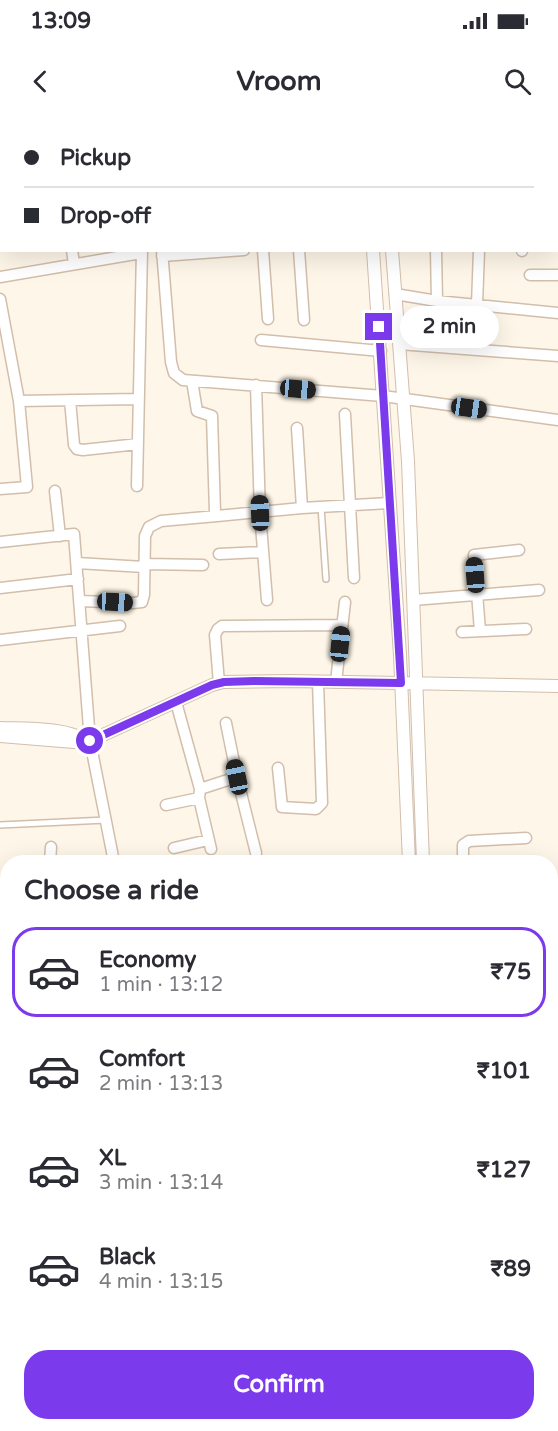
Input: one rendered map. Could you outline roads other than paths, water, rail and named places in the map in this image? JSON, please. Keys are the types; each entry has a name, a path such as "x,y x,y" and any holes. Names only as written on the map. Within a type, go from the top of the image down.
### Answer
{"street":[{"path":"72,252 74,264"},
{"path":"0,277 141,252 137,486"},
{"path":"189,252 162,253 171,362 174,373 183,380 383,396 558,420"},
{"path":"263,252 268,319"},
{"path":"298,252 304,320"},
{"path":"373,252 401,683 409,855"},
{"path":"392,252 408,461 423,855"},
{"path":"436,252 437,301"},
{"path":"477,305 479,252"},
{"path":"530,275 558,275"},
{"path":"395,294 437,301 558,314"},
{"path":"0,299 19,401 27,487 0,489"},
{"path":"261,340 381,351"},
{"path":"399,344 558,356"},
{"path":"192,381 197,411 212,416 217,516"},
{"path":"256,385 260,513 267,600"},
{"path":"19,401 138,399"},
{"path":"70,400 74,445 77,449 138,444"},
{"path":"345,414 354,578"},
{"path":"297,428 302,508"},
{"path":"56,491 60,536"},
{"path":"80,600 141,602 144,595 145,536 149,527 154,523 302,508 389,503"},
{"path":"0,542 74,534 89,741 113,855"},
{"path":"480,631 474,555 519,550"},
{"path":"219,554 263,552"},
{"path":"76,563 203,565"},
{"path":"0,588 78,579"},
{"path":"413,600 539,590"},
{"path":"336,682 345,602"},
{"path":"219,683 215,636 218,628 222,626 342,625"},
{"path":"0,640 120,626"},
{"path":"462,632 526,629"},
{"path":"0,736 50,741 89,741 219,683 254,681 558,686"},
{"path":"278,768 282,807 316,809 320,807 322,802 318,682"},
{"path":"174,848 210,844 176,702"},
{"path":"226,723 256,853"},
{"path":"0,728 63,732 89,741"},
{"path":"166,805 199,794 237,777"},
{"path":"462,855 464,845 469,841 526,838"},
{"path":"50,855 51,847"}],"lane":[{"path":"321,507 326,579"},
{"path":"0,825 106,820"}]}
